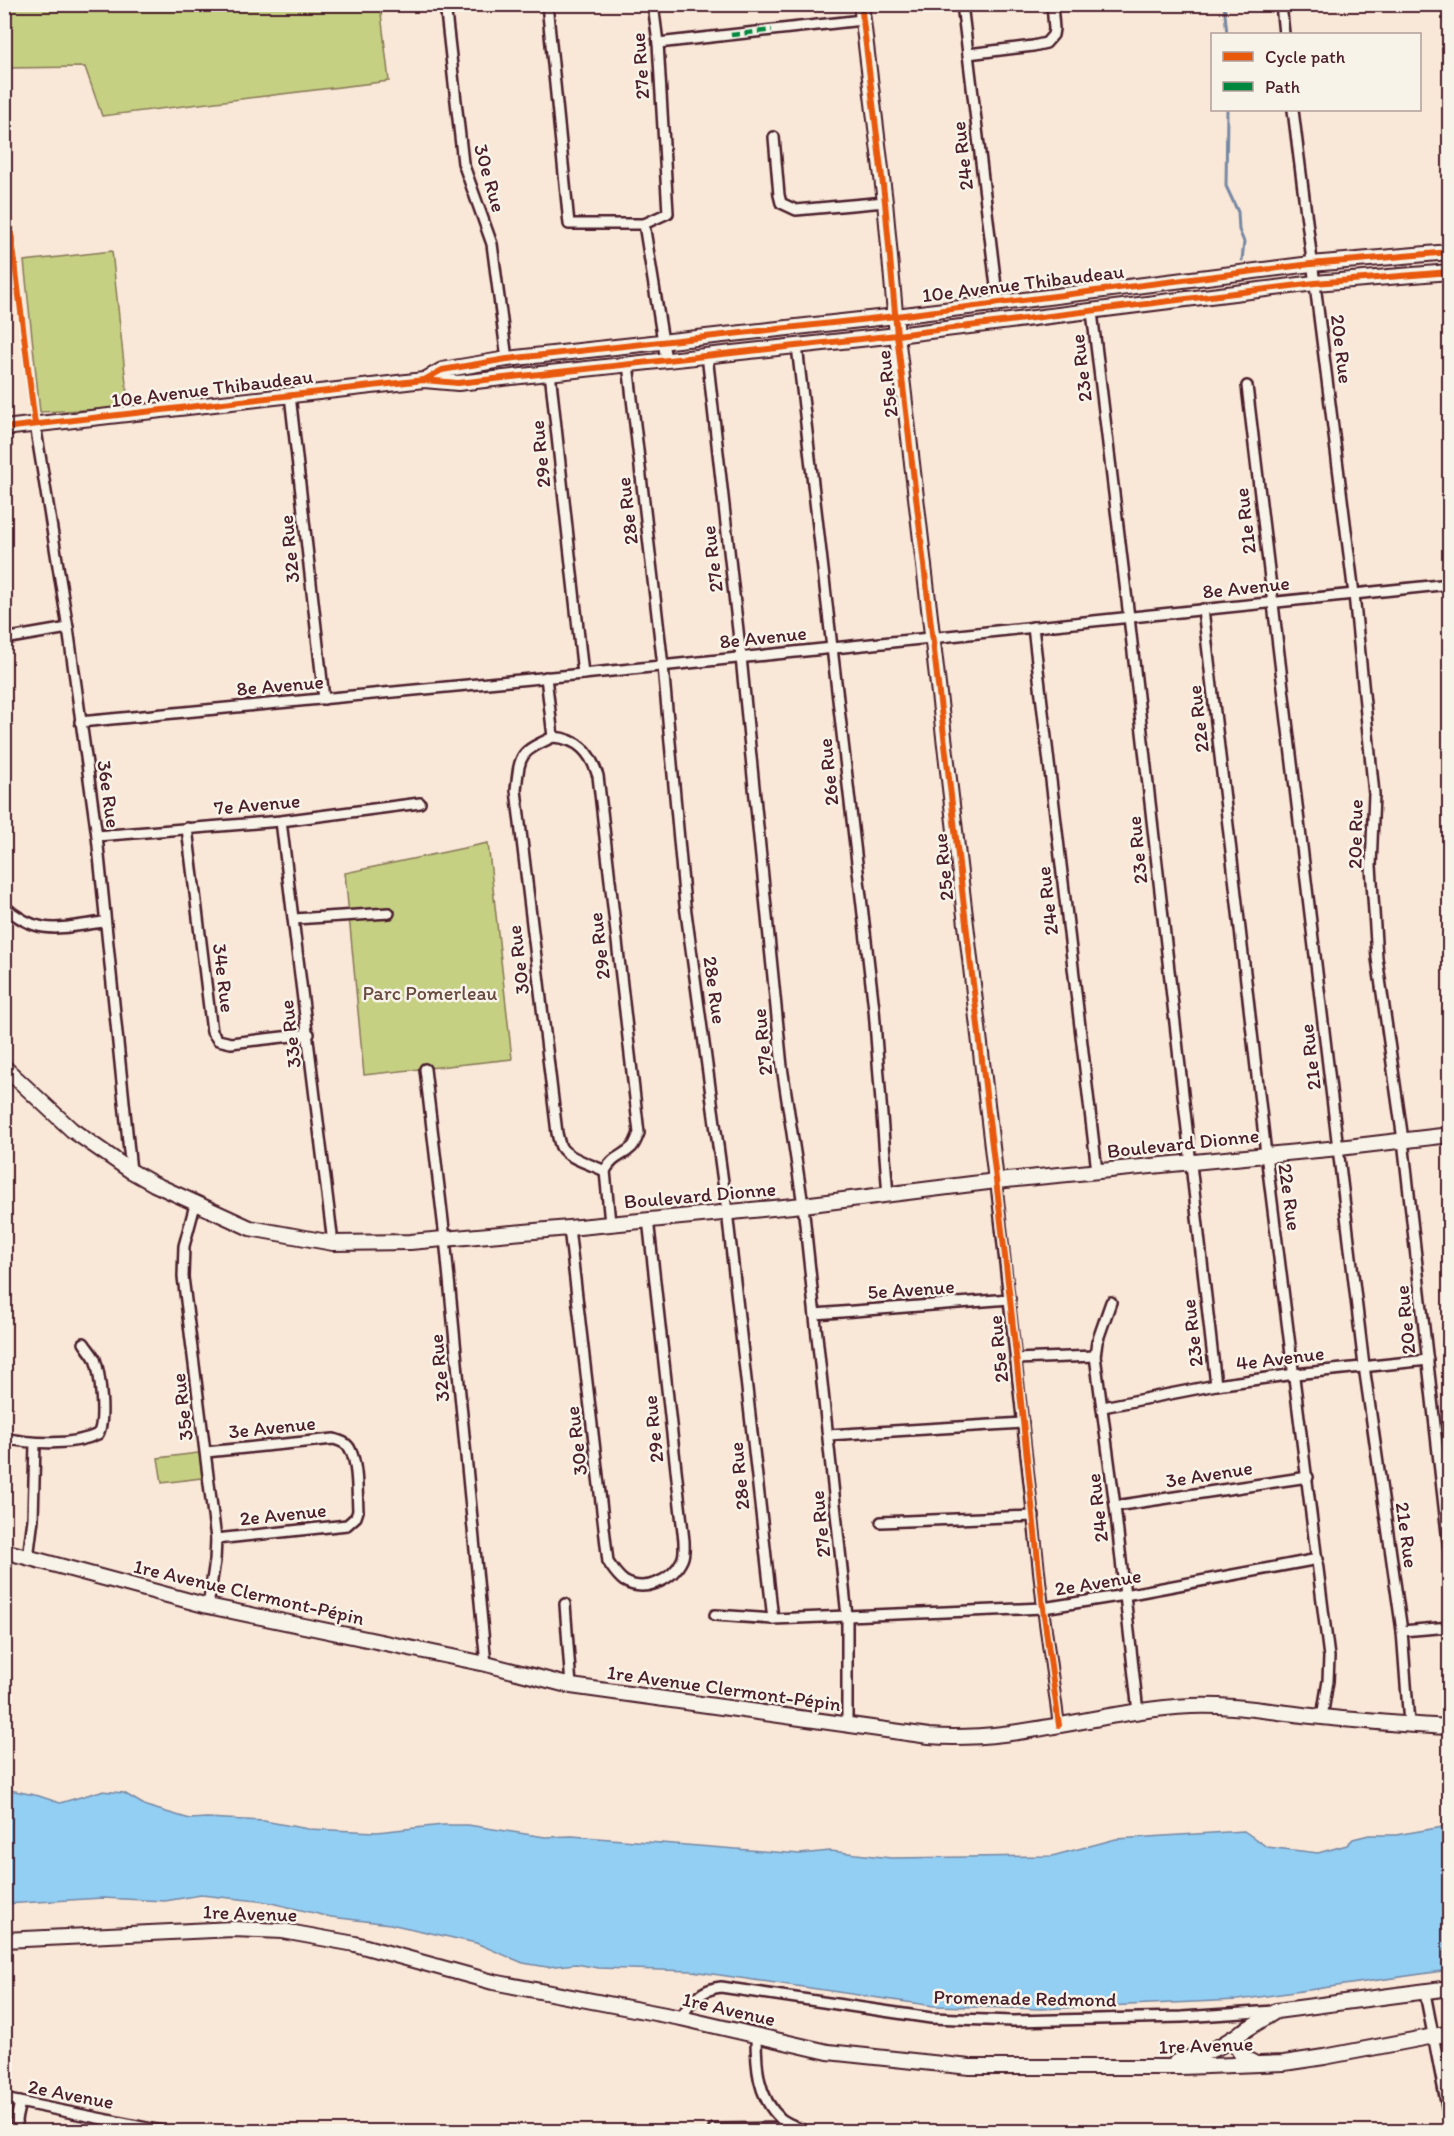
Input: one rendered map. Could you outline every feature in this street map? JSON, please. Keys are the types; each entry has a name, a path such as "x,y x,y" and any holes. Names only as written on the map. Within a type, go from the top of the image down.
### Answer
{"street":[{"name":"30e Rue","path":"445,4 463,163 492,244 507,359"},
{"path":"547,4 569,224 644,224 666,360"},
{"name":"27e Rue","path":"644,224 668,213 658,43 653,4"},
{"name":"25e Rue","path":"861,4 885,202 897,335 1010,1299 1043,1608 1059,1725"},
{"name":"24e Rue","path":"962,4 998,303"},
{"path":"968,54 1046,43 1053,35 1054,29 1052,4"},
{"path":"1281,4 1284,33"},
{"path":"658,43 862,20"},
{"name":"20e Rue","path":"1293,111 1354,594 1374,794 1371,866 1377,958 1403,1140 1449,1560"},
{"path":"774,137 781,203 796,210 885,202"},
{"name":"10e Avenue Thibaudeau","path":"424,380 442,370 507,359 998,303 1311,264 1448,252"},
{"path":"1448,252 1449,276"},
{"name":"10e Avenue Thibaudeau","path":"4,428 424,380 458,383 897,335 1315,283 1449,276"},
{"name":"23e Rue","path":"1092,312 1216,1385"},
{"name":"26e Rue","path":"797,346 874,1009 888,1196"},
{"name":"27e Rue","path":"706,355 741,657 782,1067 803,1205 847,1616 846,1725"},
{"name":"28e Rue","path":"628,364 663,666 685,905 728,1211 773,1619"},
{"name":"29e Rue","path":"550,372 583,674"},
{"name":"21e Rue","path":"1247,386 1364,1366 1402,1631 1409,1724"},
{"name":"32e Rue","path":"290,396 324,699"},
{"name":"36e Rue","path":"35,424 68,628 97,836 131,1171"},
{"name":"8e Avenue","path":"80,722 663,666 1449,584"},
{"name":"22e Rue","path":"1203,609 1266,1154 1329,1657 1322,1717"},
{"name":"24e Rue","path":"1033,627 1097,1171"},
{"path":"4,639 68,628"},
{"path":"546,677 553,737"},
{"name":"30e Rue","path":"553,737 531,747 519,759 517,802 557,1133 561,1149 570,1157 589,1162 605,1171"},
{"name":"29e Rue","path":"553,737 566,738 581,745 592,759 598,776 639,1133 633,1147 619,1154 605,1171"},
{"name":"7e Avenue","path":"97,836 281,821 420,803"},
{"name":"33e Rue","path":"281,821 333,1243"},
{"name":"34e Rue","path":"187,828 212,1032 218,1040 231,1043 309,1034"},
{"path":"4,906 31,925 46,928 104,922"},
{"path":"294,919 389,913"},
{"name":"Boulevard Dionne","path":"4,1067 72,1130 131,1171 195,1205 250,1228 333,1243 388,1244 568,1228 888,1196 996,1181 1339,1148 1449,1135"},
{"name":"32e Rue","path":"425,1069 445,1238 486,1664"},
{"path":"605,1171 610,1223"},
{"name":"35e Rue","path":"195,1205 184,1246 183,1277 216,1539 208,1606"},
{"name":"29e Rue","path":"648,1219 684,1551 682,1560 676,1569 652,1585"},
{"name":"30e Rue","path":"568,1228 608,1562 623,1580 631,1584 652,1585"},
{"name":"5e Avenue","path":"815,1314 1010,1299"},
{"name":"24e Rue","path":"1111,1302 1096,1342 1095,1356 1115,1506 1138,1712"},
{"path":"4,1438 35,1443 86,1439 98,1434 103,1416 97,1369 95,1359 84,1343"},
{"path":"1015,1359 1095,1356"},
{"name":"4e Avenue","path":"1103,1407 1216,1385 1428,1360"},
{"path":"828,1435 1023,1423"},
{"name":"3e Avenue","path":"206,1452 326,1439 342,1441 351,1449 354,1463 358,1511 352,1522"},
{"path":"28,1558 33,1519 35,1443"},
{"name":"3e Avenue","path":"1115,1506 1308,1477"},
{"path":"881,1522 1034,1516"},
{"name":"2e Avenue","path":"216,1539 341,1527 352,1522"},
{"name":"1re Avenue Clermont-Pépin","path":"4,1551 208,1606 486,1664 571,1686 846,1725 952,1737 1012,1733 1189,1706 1232,1706 1322,1717 1449,1727"},
{"name":"2e Avenue","path":"716,1615 773,1619 1043,1608 1318,1559"},
{"path":"565,1604 571,1686"},
{"path":"1402,1631 1449,1627"},
{"name":"1re Avenue","path":"4,1941 234,1929 283,1931 355,1944 493,1982 681,2018 828,2052 970,2067 1156,2067 1284,2063 1449,2033"},
{"name":"Promenade Redmond","path":"681,2018 688,2005 700,1994 711,1988 721,1987 931,2018 1012,2021 1182,2017 1276,2011 1449,1988"},
{"path":"1425,1993 1449,2123"},
{"name":"Promenade Redmond","path":"1156,2067 1202,2054 1220,2046 1276,2011"},
{"path":"1241,2032 1235,2039 1237,2051 1254,2063"},
{"path":"756,2036 756,2072 761,2088 771,2106 782,2119 806,2132"},
{"name":"2e Avenue","path":"4,2099 167,2132"},
{"path":"17,2132 16,2120 20,2102"},
{"path":"714,2129 781,2128 792,2125"}],"green space":[{"path":"4,5 380,5 389,81 102,116 85,67 5,68"},
{"path":"112,251 128,402 125,408 40,412 24,261"},
{"name":"Parc Pomerleau","path":"488,843 512,1059 364,1075 345,873"},
{"path":"1450,1441 1449,1507 1444,1442"},
{"path":"206,1452 209,1477 162,1483 158,1458"}],"water":[{"path":"5,1789 60,1803 101,1791 124,1793 146,1806 190,1819 264,1821 308,1829 377,1832 443,1825 468,1825 545,1837 572,1836 800,1854 830,1851 891,1858 1052,1856 1116,1839 1244,1831 1267,1847 1318,1853 1347,1845 1353,1839 1369,1835 1396,1835 1449,1826 1449,1970 1238,2000 1041,2009 934,2006 692,1971 598,1968 576,1964 547,1967 523,1963 476,1943 390,1924 331,1917 267,1902 201,1895 165,1901 102,1898 5,1904"}],"waterway":[{"path":"1224,4 1227,33"},
{"path":"1227,111 1226,186 1238,212 1239,230 1244,242 1242,260"}],"marked path":[{"path":"731,35 772,30"}],"cycle path":[{"path":"861,4 885,202 897,335 1010,1299 1043,1608 1059,1725"},
{"path":"4,175 35,424"},
{"path":"424,380 442,370 507,359 896,316 1311,264 1450,252"},
{"path":"4,428 424,380 458,383 897,335 1315,283 1450,272"}]}
